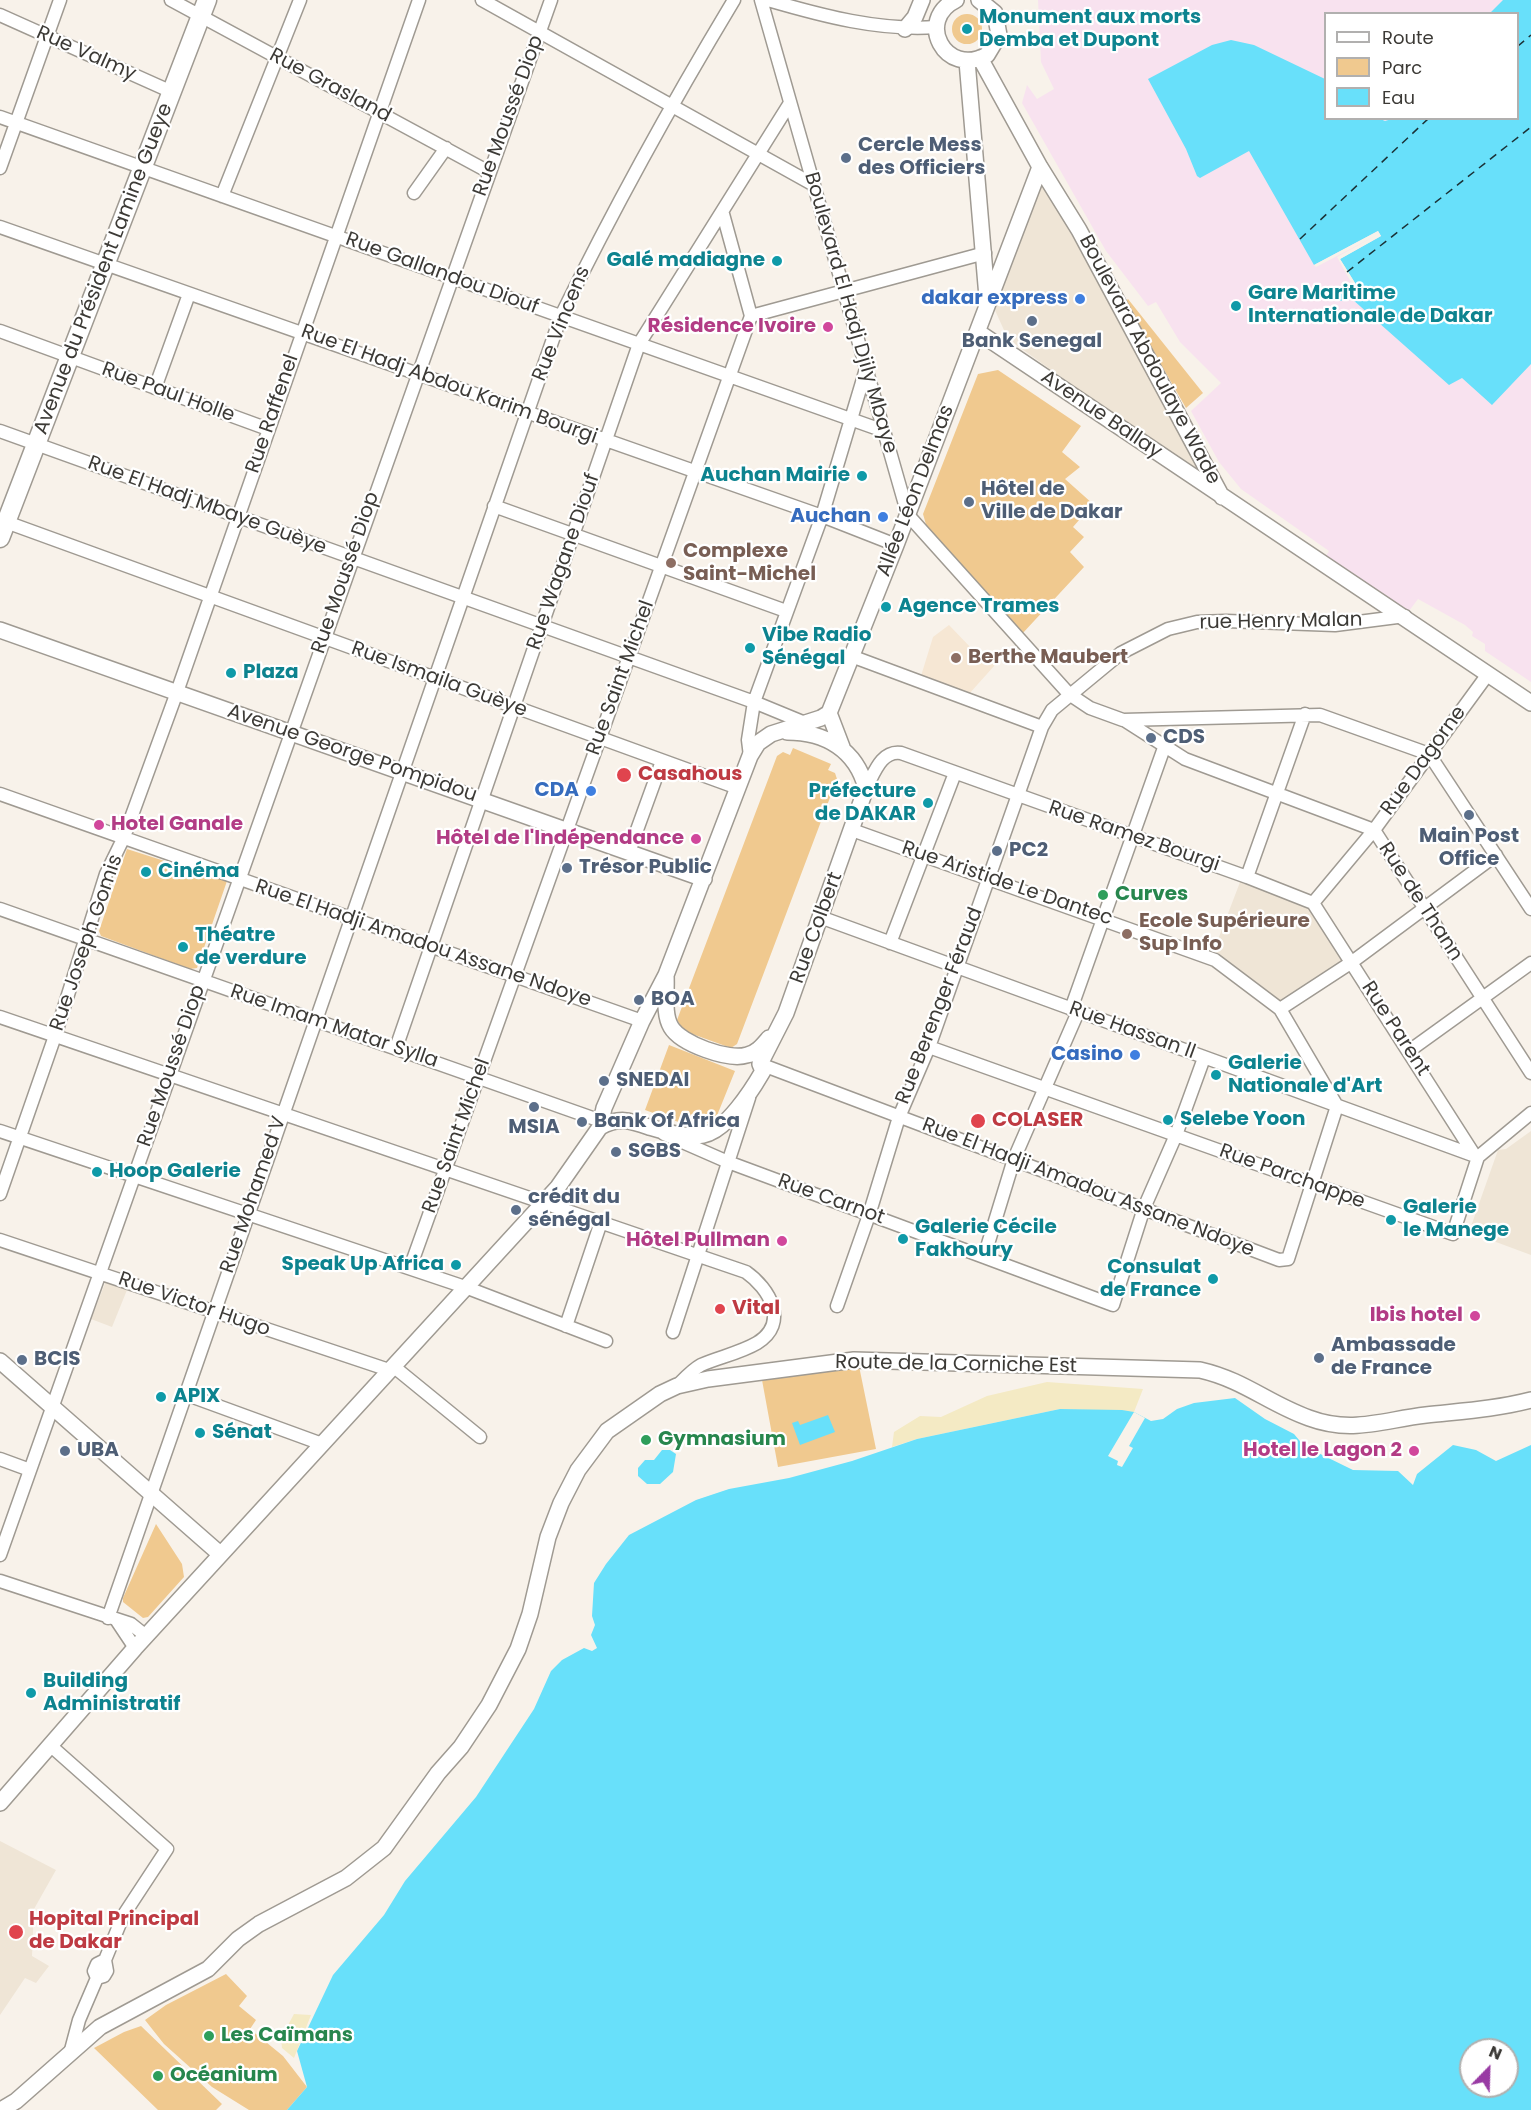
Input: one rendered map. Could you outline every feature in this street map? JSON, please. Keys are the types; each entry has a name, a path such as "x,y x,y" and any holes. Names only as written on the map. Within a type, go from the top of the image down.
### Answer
{"main road":[{"name":"Avenue du Président Lamine Gueye","path":"3,530 204,8"}],"street":[{"path":"0,168 60,0"},
{"name":"Rue Grasland","path":"171,0 204,8 275,58 489,172"},
{"path":"222,196 300,0"},
{"name":"Rue Raffenel","path":"177,693 419,0"},
{"path":"482,0 814,185"},
{"name":"Rue Moussé Diop","path":"0,1555 416,373 550,0"},
{"name":"Rue Vincens","path":"401,772 561,316 605,226 671,105 734,0"},
{"name":"Boulevard El Hadj Djily Mbaye","path":"761,0 908,515 1069,694 1090,708 1124,720 1158,721 1320,715 1429,754"},
{"path":"768,0 802,10 905,29 937,22 951,1"},
{"path":"905,29 915,17 922,0"},
{"path":"928,0 937,22 942,48 956,59 974,60 993,49 999,35 998,20 988,2"},
{"name":"Rue Valmy","path":"0,15 172,92"},
{"path":"974,60 987,302"},
{"name":"Boulevard Abdoulaye Wade","path":"974,60 1079,230 1223,499 1405,616 1531,703"},
{"name":"Rue Wagane Diouf","path":"396,1048 639,344 723,214 790,103"},
{"name":"Rue Gallandou Diouf","path":"0,117 884,431"},
{"path":"414,193 446,148"},
{"path":"987,302 1040,167"},
{"path":"723,214 751,316 985,253"},
{"name":"Rue El Hadj Abdou Karim Bourgi","path":"0,227 302,332 605,442 822,516 896,545"},
{"path":"155,388 189,294"},
{"name":"Allée Léon Delmas","path":"828,712 908,515 978,332 987,302"},
{"name":"Rue Saint Michel","path":"410,1268 751,316"},
{"name":"Rue Paul Holle","path":"0,331 268,429"},
{"name":"Avenue Ballay","path":"978,332 1223,499"},
{"path":"750,756 748,740 754,702 822,516 866,368"},
{"name":"Rue El Hadj Mbaye Guèye","path":"0,431 754,702 805,723"},
{"path":"494,506 786,611"},
{"name":"Rue Ismaila Guèye","path":"3,530 210,597 738,788"},
{"name":"rue Henry Malan","path":"1052,710 1069,694 1142,640 1168,629 1197,622 1335,625 1405,616"},
{"name":"Avenue George Pompidou","path":"0,630 704,879"},
{"path":"851,656 1042,728"},
{"name":"Rue Dagorne","path":"1313,903 1374,830 1488,674"},
{"name":"Rue Joseph Gomis","path":"0,1194 55,1036 106,874 124,837 177,693"},
{"name":"Rue Berenger Féraud","path":"837,1306 869,1215 898,1117 928,1047 1042,728 1052,710"},
{"path":"0,1803 146,1635 544,1202 601,1124 642,1021 666,975 750,756 763,739 828,712 842,747 856,763 866,788"},
{"path":"1246,877 1305,714"},
{"name":"Rue de Thann","path":"1124,720 1185,759 1278,792 1374,830 1531,1073"},
{"path":"781,732 805,733 842,747"},
{"path":"984,1257 1014,1159 1046,1089 1075,1010 1104,918 1165,746"},
{"name":"Rue Ramez Bourgi","path":"866,788 884,757 890,753 901,753 1313,903"},
{"path":"1429,754 1531,909"},
{"path":"629,852 662,761"},
{"name":"Rue Mohamed V","path":"112,1619 151,1493 401,772"},
{"path":"890,943 955,773"},
{"name":"Rue Colbert","path":"751,1091 763,1071 760,1064 786,1013 866,788"},
{"name":"Rue El Hadji Amadou Assane Ndoye","path":"0,794 642,1021"},
{"name":"Rue Aristide Le Dantec","path":"852,830 1104,918 1215,960 1280,1009 1337,1106"},
{"path":"1280,1009 1352,962 1496,855"},
{"name":"Rue Parent","path":"1313,903 1477,1156"},
{"name":"Rue Imam Matar Sylla","path":"0,909 396,1048 601,1124"},
{"name":"Rue Hassan ll","path":"820,917 1477,1156"},
{"path":"1409,1051 1531,963"},
{"path":"666,975 667,1016 670,1026 689,1042 722,1055 739,1057 758,1050 786,1013"},
{"path":"0,1017 746,1272 759,1281 772,1302 773,1322 770,1331 755,1344 700,1365 677,1386"},
{"name":"Rue Parchappe","path":"928,1047 1453,1234 1477,1156"},
{"path":"1144,1208 1176,1135 1204,1058"},
{"name":"Rue El Hadji Amadou Assane Ndoye","path":"760,1064 1280,1260 1288,1259 1312,1184"},
{"path":"601,1124 614,1120 628,1120 683,1136 706,1135 721,1125 751,1091"},
{"path":"674,1332 751,1091"},
{"path":"1312,1184 1337,1106"},
{"path":"1477,1156 1531,1113"},
{"name":"Rue Carnot","path":"652,1128 677,1142 728,1162 1113,1305 1144,1208"},
{"path":"0,1131 465,1287 606,1341"},
{"path":"566,1326 601,1222"},
{"name":"Rue Victor Hugo","path":"0,1240 213,1312 391,1368"},
{"path":"0,1360 220,1554"},
{"name":"Route de la Corniche Est","path":"1,2110 16,2101 71,2050 114,2018 208,1969 238,1939 259,1924 346,1878 384,1848 438,1773 461,1747 489,1705 518,1649 530,1614 548,1537 561,1503 578,1470 608,1431 632,1412 677,1386 854,1360 1200,1370 1230,1377 1294,1413 1343,1428 1424,1415 1488,1410 1531,1400"},
{"path":"391,1368 480,1437"},
{"path":"185,1394 322,1444"},
{"path":"0,1459 30,1470"},
{"path":"0,1581 131,1624 146,1635"},
{"path":"112,1619 135,1648"},
{"path":"51,1746 168,1850 123,1916 105,1960 107,1971 104,1976 97,1978 78,2020 71,2050"}],"shaded area":[{"path":"1038,0 1531,0 1531,682 1485,651 1485,644 1472,636 1473,632 1465,625 1418,599 1409,611 1326,556 1329,551 1241,489 1219,462 1191,411 1221,383 1180,342 1156,302 1148,306 1106,251 1022,103 1027,85 1037,99 1054,89 1041,62"},
{"path":"1041,180 1210,484 1008,339 994,308"},
{"name":"Berthe Maubert","path":"949,625 974,651 995,665 969,694 921,676 933,637"},
{"path":"1242,877 1310,909 1348,965 1283,1010 1214,950"},
{"path":"1531,1131 1531,1255 1469,1232 1498,1150 1506,1149"},
{"path":"106,1281 127,1290 112,1327 91,1319"},
{"name":"Hopital Principal de Dakar","path":"0,1841 56,1870 34,1909 32,1956 49,1966 36,1983 25,1978 0,2015"}],"green space":[{"path":"967,14 973,15 981,23 981,35 973,43 967,44 961,43 953,35 952,29 953,23 961,15"},
{"path":"1128,299 1203,393 1186,408 1125,302"},
{"path":"998,370 1081,426 1062,452 1080,467 1065,479 1093,504 1073,527 1084,537 1070,552 1084,567 1022,634 929,535 923,514 978,374"},
{"path":"793,748 831,764 828,770 835,773 837,779 737,1044 731,1048 684,1031 677,1020 777,756 783,752 790,755"},
{"path":"127,849 227,881 197,968 190,969 101,936 99,931"},
{"path":"669,1045 735,1071 714,1123 684,1124 645,1110"},
{"path":"859,1366 876,1449 778,1467 762,1380"},
{"path":"156,1524 182,1564 184,1577 148,1617 143,1618 123,1602 123,1598"},
{"name":"Les Caïmans","path":"226,1974 247,1996 239,2006 256,2020 250,2029 283,2056 307,2087 287,2110 249,2110 212,2087 164,2044 145,2020 166,2005"},
{"name":"Océanium","path":"141,2026 222,2104 216,2110 158,2110 94,2048"}],"sand":[{"path":"1047,1382 1143,1389 1134,1412 1060,1409 917,1439 892,1447 894,1432 920,1416 941,1417 987,1396"},
{"path":"294,2014 311,2015 294,2058 282,2048 281,2038"}],"water":[{"path":"1503,0 1531,0 1531,364 1492,405 1462,378 1449,385 1352,299 1339,301 1336,295 1355,283 1340,259 1381,236 1378,231 1314,265 1249,151 1200,178 1197,176 1186,149 1148,79 1212,45 1231,40 1254,45 1324,79 1324,120 1519,120 1519,12 1491,12"},
{"path":"1235,1398 1265,1419 1294,1434 1304,1446 1353,1470 1398,1471 1413,1485 1417,1474 1453,1445 1476,1450 1496,1461 1531,1445 1531,2110 287,2110 307,2087 297,2051 333,1975 384,1915 405,1881 476,1797 534,1709 551,1671 562,1660 584,1648 592,1651 597,1648 591,1635 595,1625 592,1616 594,1583 629,1535 696,1500 729,1489 789,1478 852,1461 917,1439 1060,1409 1122,1410 1134,1412 1151,1421 1163,1419 1177,1409 1194,1403"},
{"path":"828,1415 835,1432 800,1445 792,1423 798,1421 800,1425"},
{"path":"662,1450 670,1450 676,1454 673,1472 660,1484 647,1484 638,1476 638,1468 645,1460 654,1460"}],"pier":[{"path":"1378,231 1381,236 1340,259 1355,283 1336,295 1334,292 1351,282 1337,257 1377,235 1316,267 1314,265"},
{"path":"1134,1412 1145,1418 1129,1446 1133,1448 1122,1467 1117,1465 1118,1461 1108,1456"}],"ferry route":[{"path":"1519,45 1531,35"},
{"path":"1300,239 1427,120"},
{"path":"1347,272 1531,127"}],"place":[{"name":"Monument aux morts Demba et Dupont","path":"967,29"},
{"name":"Cercle Mess des Officiers","path":"846,158"},
{"name":"Galé madiagne","path":"777,261"},
{"name":"dakar express","path":"1080,299"},
{"name":"Gare Maritime Internationale de Dakar","path":"1236,306"},
{"name":"Bank Senegal","path":"1032,321"},
{"name":"Résidence Ivoire","path":"828,327"},
{"name":"Auchan Mairie","path":"862,476"},
{"name":"Hôtel de Ville de Dakar","path":"969,502"},
{"name":"Auchan","path":"883,517"},
{"name":"Complexe Saint-Michel","path":"671,563"},
{"name":"Agence Trames","path":"886,607"},
{"name":"Vibe Radio Sénégal","path":"750,648"},
{"name":"Berthe Maubert","path":"956,658"},
{"name":"Plaza","path":"231,673"},
{"name":"CDS","path":"1151,738"},
{"name":"Casahous","path":"624,775"},
{"name":"CDA","path":"591,791"},
{"name":"Préfecture de DAKAR","path":"928,803"},
{"name":"Main Post Office","path":"1469,815"},
{"name":"Hotel Ganale","path":"99,825"},
{"name":"Hôtel de l'Indépendance","path":"696,839"},
{"name":"PC2","path":"997,851"},
{"name":"Trésor Public","path":"567,868"},
{"name":"Cinéma","path":"146,872"},
{"name":"Curves","path":"1103,895"},
{"name":"Ecole Supérieure Sup Info","path":"1127,934"},
{"name":"Théatre de verdure","path":"183,947"},
{"name":"BOA","path":"639,1000"},
{"name":"Casino","path":"1135,1055"},
{"name":"Galerie Nationale d'Art","path":"1216,1075"},
{"name":"SNEDAI","path":"604,1081"},
{"name":"MSIA","path":"534,1107"},
{"name":"Selebe Yoon","path":"1168,1120"},
{"name":"COLASER","path":"978,1121"},
{"name":"Bank Of Africa","path":"582,1122"},
{"name":"SGBS","path":"616,1152"},
{"name":"Hoop Galerie","path":"97,1172"},
{"name":"crédit du sénégal","path":"516,1210"},
{"name":"Galerie le Manege","path":"1391,1220"},
{"name":"Galerie Cécile Fakhoury","path":"903,1239"},
{"name":"Hôtel Pullman","path":"782,1241"},
{"name":"Speak Up Africa","path":"456,1265"},
{"name":"Consulat de France","path":"1213,1279"},
{"name":"Vital","path":"720,1309"},
{"name":"Ibis hotel","path":"1475,1316"},
{"name":"Ambassade de France","path":"1319,1358"},
{"name":"BCIS","path":"22,1360"},
{"name":"APIX","path":"161,1397"},
{"name":"Sénat","path":"200,1433"},
{"name":"Gymnasium","path":"646,1440"},
{"name":"UBA","path":"65,1451"},
{"name":"Hotel le Lagon 2","path":"1414,1451"},
{"name":"Building Administratif","path":"31,1693"},
{"name":"Hopital Principal de Dakar","path":"16,1932"},
{"name":"Les Caïmans","path":"209,2036"},
{"name":"Océanium","path":"158,2076"}]}
